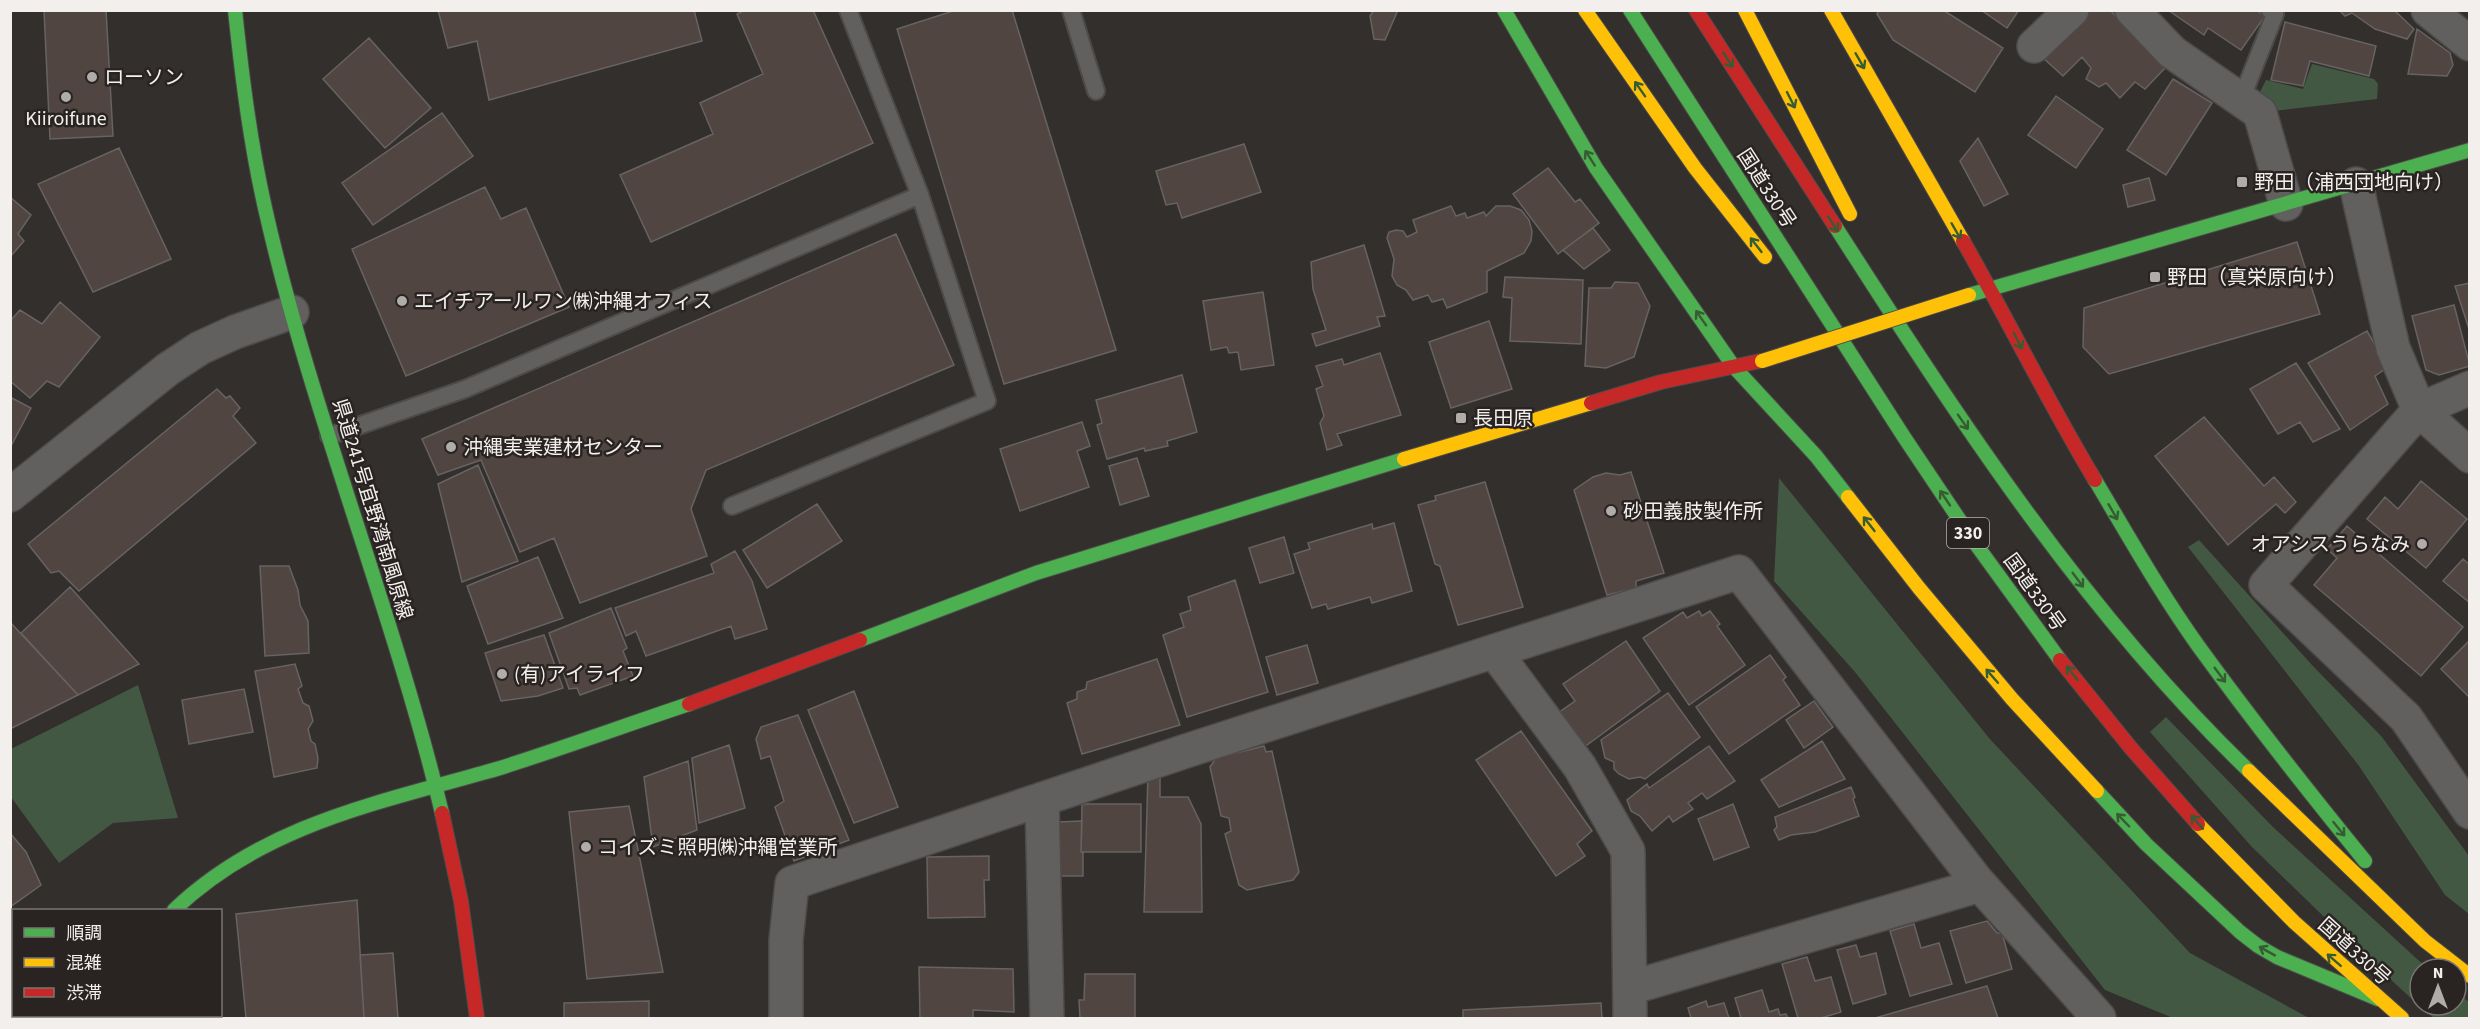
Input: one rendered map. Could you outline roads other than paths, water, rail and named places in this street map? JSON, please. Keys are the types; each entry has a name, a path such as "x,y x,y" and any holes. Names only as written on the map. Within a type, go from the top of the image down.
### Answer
{"main road":[{"name":"県道241号宜野湾南風原線","path":"235,10 249,124 271,235 329,436 405,674 435,787 464,915 477,1018"},
{"path":"1504,10 1590,159 1734,367 1816,456 1934,607 2012,699 2101,798 2179,876 2258,946 2277,957 2379,999"},
{"path":"1585,10 1695,168 1775,269"},
{"name":"国道330号","path":"1630,10 1884,406 1966,530 2049,644 2130,746 2211,838 2300,929 2402,1018"},
{"name":"国道330号","path":"1696,10 1941,392 2074,575 2149,665 2225,748 2425,941 2469,976"},
{"path":"1745,10 1854,222"},
{"path":"1831,10 1990,290 2078,452 2158,586 2224,681 2376,873 2425,941"},
{"path":"175,909 213,877 276,838 348,812 527,759 698,701 1036,573 1239,509 1661,382 1762,361 1969,295 2469,150"},
{"path":"1870,254 1941,392"},
{"path":"1797,296 1884,406"}],"street":[{"path":"2034,46 2072,10"},
{"path":"2132,10 2172,52 2260,113 2286,204"},
{"path":"2428,10 2469,44"},
{"path":"2356,184 2393,348 2420,410 2469,456"},
{"path":"10,495 168,369 200,348 235,332 292,312"},
{"path":"2469,388 2420,410 2266,585 2406,718 2469,812"},
{"path":"786,1018 786,940 792,883 1042,799 1740,572 1980,885 2099,1018"},
{"path":"1495,652 1580,766 1628,851 1630,1003 1980,885"},
{"path":"1042,799 1047,1018"}],"lane":[{"path":"732,506 987,401 920,195 848,10"},
{"path":"1071,10 1096,91"},
{"path":"2241,100 2275,14 2270,10"},
{"path":"329,436 465,389 920,195"}],"place":[{"name":"ローソン","path":"92,77"},
{"name":"Kiiroifune","path":"66,97"},
{"name":"野田（浦西団地向け）","path":"2242,182"},
{"name":"野田（真栄原向け）","path":"2155,277"},
{"name":"エイチアールワン㈱沖縄オフィス","path":"402,301"},
{"name":"長田原","path":"1461,418"},
{"name":"沖縄実業建材センター","path":"451,447"},
{"name":"砂田義肢製作所","path":"1611,511"},
{"name":"オアシスうらなみ","path":"2422,544"},
{"name":"(有)アイライフ","path":"502,674"},
{"name":"コイズミ照明㈱沖縄営業所","path":"586,847"}]}
